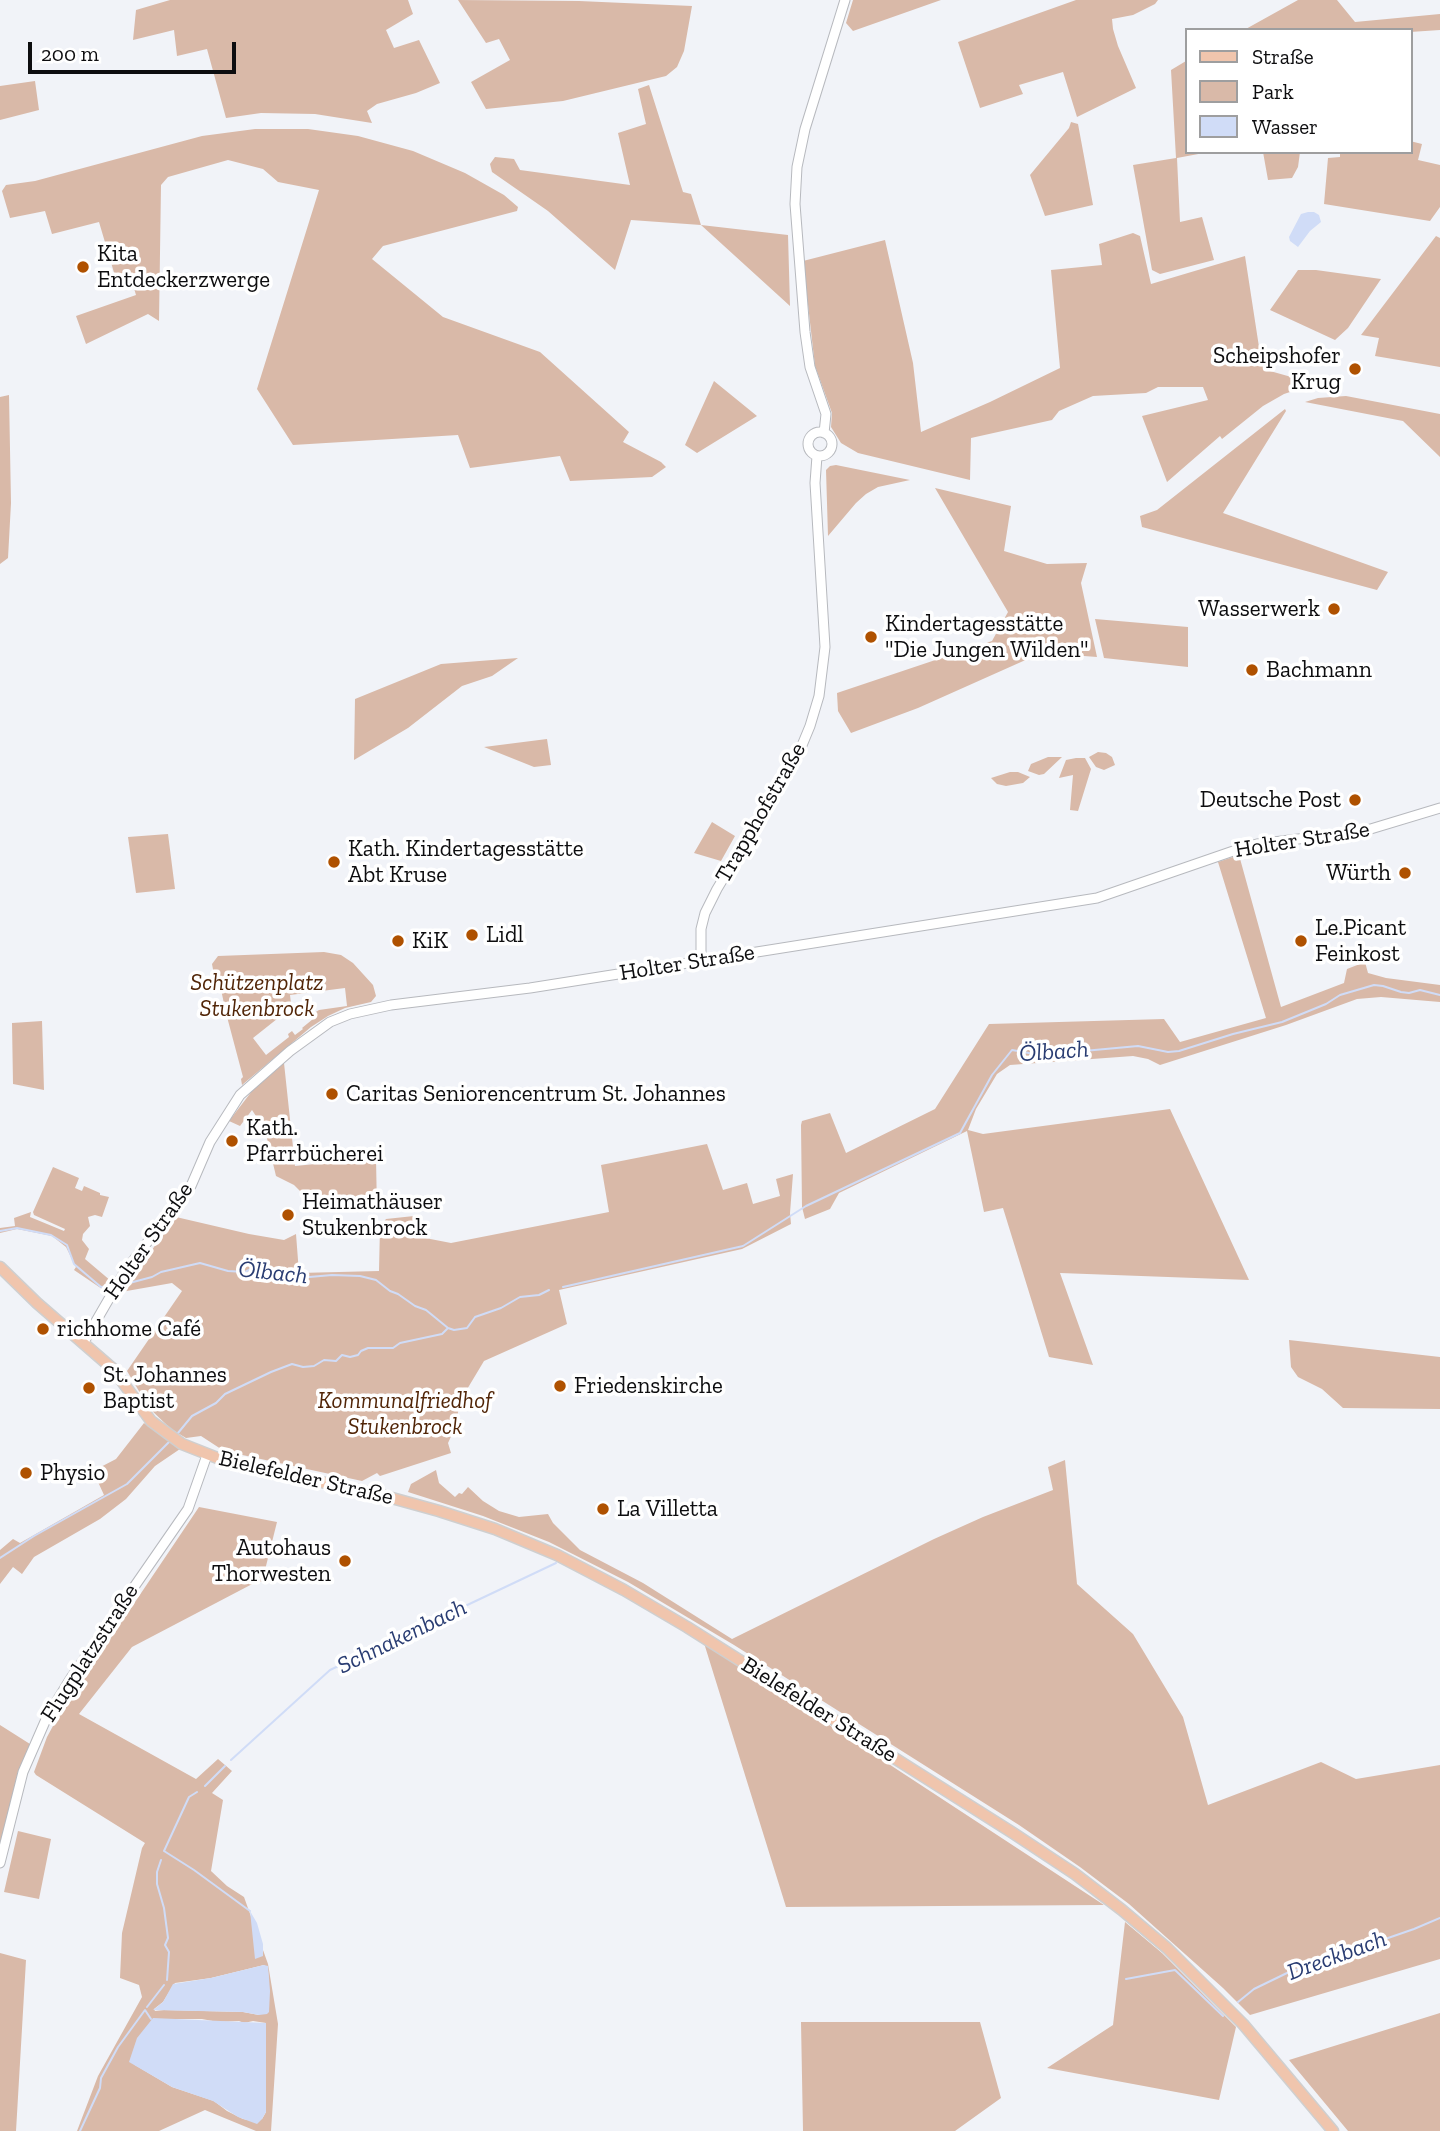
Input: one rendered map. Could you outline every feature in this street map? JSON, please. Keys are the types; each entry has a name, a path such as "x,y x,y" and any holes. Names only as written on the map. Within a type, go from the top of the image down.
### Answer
{"main road":[{"name":"Bielefelder Straße","path":"0,1267 113,1369 146,1415 182,1444 207,1455 248,1466 381,1495 439,1511 495,1529 568,1561 687,1627 1013,1833 1075,1874 1167,1948 1243,2024 1333,2131"}],"street":[{"path":"824,433 826,414 810,367 805,332 795,204 797,167 806,129 845,0"},
{"path":"817,433 824,433 832,442 831,449 823,456 817,456 808,446 809,440 817,433"},
{"name":"Trapphofstraße","path":"701,960 701,929 705,913 798,755 819,696 825,647 815,483 817,456"},
{"name":"Holter Straße","path":"83,1342 114,1288 191,1186 215,1133 240,1095 290,1051 330,1023 350,1014 373,1008 505,992 1097,898 1242,848 1364,831 1440,808"},
{"name":"Flugplatzstraße","path":"0,1863 23,1772 39,1732 57,1699 188,1509 207,1455"}],"green space":[{"path":"170,0 408,0 413,14 386,30 394,48 419,40 440,83 377,104 367,111 372,123 315,114 261,113 226,118 207,49 177,56 174,30 133,40 136,10"},
{"path":"458,0 579,1 692,6 684,51 677,67 666,76 563,101 486,109 471,82 510,60 499,39 486,43"},
{"path":"853,0 941,0 853,31 846,23"},
{"path":"1076,0 1158,0 1133,15 1112,19 1118,46 1136,88 1077,117 1063,72 1019,85 1023,94 980,108 958,42"},
{"path":"1298,0 1337,0 1355,22 1440,14 1440,30 1412,32 1412,28 1248,28"},
{"path":"1184,62 1184,154 1198,154 1177,158 1180,222 1202,217 1214,260 1160,274 1152,270 1133,165 1176,158 1171,70"},
{"path":"35,81 39,110 0,120 0,86"},
{"path":"649,85 683,192 691,194 701,225 631,220 615,270 548,211 492,172 490,164 495,157 514,159 520,170 630,185 618,133 646,124 638,89"},
{"path":"1071,122 1078,124 1093,205 1045,216 1030,175"},
{"path":"255,129 308,129 358,136 413,151 465,173 504,195 518,207 517,211 383,246 372,259 443,317 540,352 629,432 623,442 666,467 652,477 570,481 560,456 470,468 458,435 293,445 257,389 319,190 278,182 263,169 228,160 168,177 161,185 159,321 148,314 86,344 76,316 136,295 130,275 115,276 99,222 52,234 45,211 10,218 2,191 6,185 35,181 202,136"},
{"path":"1412,142 1422,144 1418,160 1440,165 1440,207 1430,221 1324,204 1328,158 1340,157 1340,154 1412,154"},
{"path":"1263,154 1300,154 1298,167 1292,178 1268,180"},
{"path":"701,225 788,235 790,306"},
{"path":"1133,233 1140,236 1151,284 1245,256 1261,360 1270,371 1302,380 1302,388 1263,406 1222,439 1220,436 1167,482 1142,416 1208,400 1203,387 1158,387 1146,393 1093,396 1059,411 1052,420 971,438 970,480 858,453 841,443 831,427 832,413 815,366 803,261 885,240 913,363 921,432 1060,368 1051,270 1102,265 1099,244"},
{"path":"1436,236 1440,238 1440,367 1375,356 1379,338 1361,335"},
{"path":"1298,270 1381,279 1348,328 1335,340 1270,310"},
{"path":"714,381 757,416 697,453 685,445"},
{"path":"9,395 11,503 8,558 0,564 0,397"},
{"path":"1346,396 1440,414 1440,457 1403,421 1305,402"},
{"path":"1285,409 1223,513 1388,572 1377,590 1142,527 1140,516 1157,510"},
{"path":"836,465 910,480 878,487 866,494 828,536 826,470"},
{"path":"935,488 1011,506 1004,551 1047,564 1087,563 1081,583 1097,657 1058,654 1030,658 918,708 851,733 838,711 837,693 992,641 1008,612"},
{"path":"1095,619 1188,627 1188,667 1104,658"},
{"path":"518,658 492,676 462,686 408,728 354,760 355,699 441,664"},
{"path":"547,739 551,765 534,767 484,747"},
{"path":"1098,752 1112,757 1115,765 1104,770 1096,767 1089,757"},
{"path":"1048,757 1062,757 1044,774 1028,771 1031,764"},
{"path":"1085,758 1091,769 1078,811 1070,810 1073,775 1059,778 1066,760"},
{"path":"1010,772 1030,777 1023,783 1006,786 997,784 991,778"},
{"path":"712,822 735,836 721,861 694,853"},
{"path":"168,834 175,889 136,893 128,837"},
{"path":"1239,855 1281,1007 1344,983 1347,969 1365,962 1368,973 1440,985 1440,1002 1381,997 1357,999 1160,1065 1133,1056 1010,1065 997,1074 976,1109 968,1130 983,1134 1170,1109 1249,1280 1060,1273 1093,1365 1049,1357 1003,1208 984,1212 967,1131 839,1193 830,1209 805,1219 802,1207 802,1121 830,1113 846,1153 935,1109 989,1024 1164,1019 1180,1042 1266,1018 1218,862"},
{"name":"Schützenplatz Stukenbrock","path":"324,952 341,955 353,963 373,985 376,996 371,1002 345,1008 311,1027 242,1085 243,1077 219,980 215,980 212,964 218,956","holes":["345,988 347,1006 319,1010 311,1015 313,1019 303,1029 295,1035 292,1031 288,1034 289,1037 266,1055 253,1038 282,1015 292,1012 290,995"]},
{"path":"42,1021 44,1090 13,1084 12,1023"},
{"path":"284,1063 295,1166 376,1158 377,1211 342,1211 337,1207 322,1208 311,1202 294,1185 276,1176 265,1130 252,1110 240,1126 229,1121 252,1091"},
{"name":"Kommunalfriedhof Stukenbrock","path":"707,1144 723,1190 747,1183 753,1204 780,1196 776,1179 793,1174 791,1224 742,1249 559,1290 567,1324 484,1361 466,1391 468,1397 461,1399 448,1443 451,1453 380,1476 377,1473 362,1481 224,1451 201,1436 186,1438 171,1429 149,1408 127,1371 182,1291 172,1283 121,1292 176,1217 284,1240 296,1234 299,1273 379,1271 380,1227 386,1219 414,1216 420,1237 451,1243 609,1212 601,1165"},
{"path":"53,1167 79,1178 75,1188 82,1191 84,1186 109,1197 102,1217 88,1217 90,1226 83,1234 82,1240 89,1249 85,1259 111,1281 105,1291 74,1270 76,1267 66,1247 52,1236 17,1229 0,1233 0,1228 15,1226 14,1218 31,1212 30,1217 64,1231 65,1229 34,1215 33,1212"},
{"path":"1289,1340 1440,1357 1440,1409 1343,1408 1322,1389 1298,1377 1291,1367"},
{"path":"144,1423 180,1449 155,1466 126,1499 100,1519 34,1557 22,1574 13,1567 0,1584 0,1550 13,1539 20,1543 104,1495 93,1471 116,1459"},
{"path":"1065,1460 1077,1584 1133,1634 1183,1717 1208,1805 1321,1762 1356,1779 1440,1765 1440,1959 1250,2015 1129,1904 1080,1867 1019,1825 734,1645 628,1582 549,1542 483,1516 408,1492 411,1484 436,1470 439,1483 455,1497 468,1487 499,1511 519,1517 548,1514 553,1523 580,1550 643,1583 732,1639 934,1539 1053,1490 1048,1467"},
{"path":"199,1507 277,1522 262,1582 258,1581 132,1647 79,1714 196,1779 218,1759 232,1771 212,1793 223,1800 211,1871 244,1897 268,1964 278,2024 271,2131 256,2131 205,2110 159,2131 77,2131 98,2076 142,1997 139,1985 120,1978 122,1933 145,1843 36,1775 34,1772 47,1737 59,1715","holes":["264,1965 268,1971 269,1985 259,2015 154,2009 163,2002 175,1983 211,1978","160,2019 266,2023 266,2112 262,2119 243,2119 214,2101 172,2087 135,2065"]},
{"path":"704,1643 1104,1905 786,1907"},
{"path":"0,1725 30,1744 18,1772 0,1845"},
{"path":"18,1831 51,1839 39,1899 4,1892"},
{"path":"1125,1922 1162,1953 1236,2027 1219,2100 1047,2068 1113,2025"},
{"path":"0,1953 26,1960 16,2131 0,2131"},
{"path":"1440,2013 1440,2131 1348,2131 1289,2060"},
{"path":"801,2022 980,2022 1001,2098 955,2131 803,2131"}],"water":[{"path":"1308,212 1319,215 1321,222 1298,247 1289,237 1301,214"},
{"path":"250,1911 257,1923 263,1944 263,1956 255,1959"},
{"path":"268,1966 270,1991 267,2014 153,2010 163,2002 173,1984"},
{"path":"153,2018 266,2023 266,2112 262,2119 257,2124 238,2117 213,2101 172,2087 129,2062 137,2038"}],"waterway":[{"name":"Ölbach","path":"563,1287 743,1246 806,1206 960,1133 992,1075 1012,1050 1040,1055 1138,1046 1168,1052 1179,1051 1282,1022 1326,1004 1340,995 1374,985 1401,992 1420,990 1440,995"},
{"name":"Ölbach","path":"0,1231 17,1228 51,1235 67,1245 74,1264 101,1287 113,1286"},
{"name":"Ölbach","path":"122,1285 200,1263 228,1271 245,1272 251,1269 263,1274 298,1278 360,1276 376,1280 454,1330 467,1328 475,1317 501,1308 520,1297 539,1295 549,1290"},
{"path":"178,1433 192,1416 216,1403 225,1394 271,1372 292,1364 303,1367 314,1366 324,1360 336,1361 342,1355 358,1355 368,1348 393,1348 400,1343 442,1334 447,1329"},
{"path":"0,1558 127,1484 171,1440"},
{"name":"Schnakenbach","path":"231,1760 330,1670 556,1563"},
{"name":"Schnakenbach","path":"205,1786 225,1766"},
{"path":"197,1792 189,1797 164,1851 250,1911"},
{"name":"Schnakenbach","path":"161,1860 157,1884 168,1938 165,1945 169,1952 167,1980"},
{"name":"Dreckbach","path":"1238,2002 1254,1989 1287,1973 1440,1918"},
{"name":"Dreckbach","path":"1126,1979 1175,1970 1223,2016"},
{"name":"Schnakenbach","path":"147,2007 164,1985"},
{"name":"Schnakenbach","path":"80,2131 100,2088 101,2078 118,2047 145,2010 151,2019"}],"place":[{"name":"Kita Entdeckerzwerge","path":"83,267"},
{"name":"Scheipshofer Krug","path":"1355,369"},
{"name":"Wasserwerk","path":"1334,609"},
{"name":"Kindertagesstätte \"Die Jungen Wilden\"","path":"871,637"},
{"name":"Bachmann","path":"1252,670"},
{"name":"Deutsche Post","path":"1355,800"},
{"name":"Kath. Kindertagesstätte Abt Kruse","path":"334,862"},
{"name":"Würth","path":"1405,873"},
{"name":"Lidl","path":"472,935"},
{"name":"KiK","path":"398,941"},
{"name":"Le.Picant Feinkost","path":"1301,941"},
{"name":"Caritas Seniorencentrum St. Johannes","path":"332,1094"},
{"name":"Kath. Pfarrbücherei","path":"232,1141"},
{"name":"Heimathäuser Stukenbrock","path":"288,1215"},
{"name":"richhome Café","path":"43,1329"},
{"name":"Friedenskirche","path":"560,1386"},
{"name":"St. Johannes Baptist","path":"89,1388"},
{"name":"Physio","path":"26,1473"},
{"name":"La Villetta","path":"603,1509"},
{"name":"Autohaus Thorwesten","path":"345,1561"}]}
